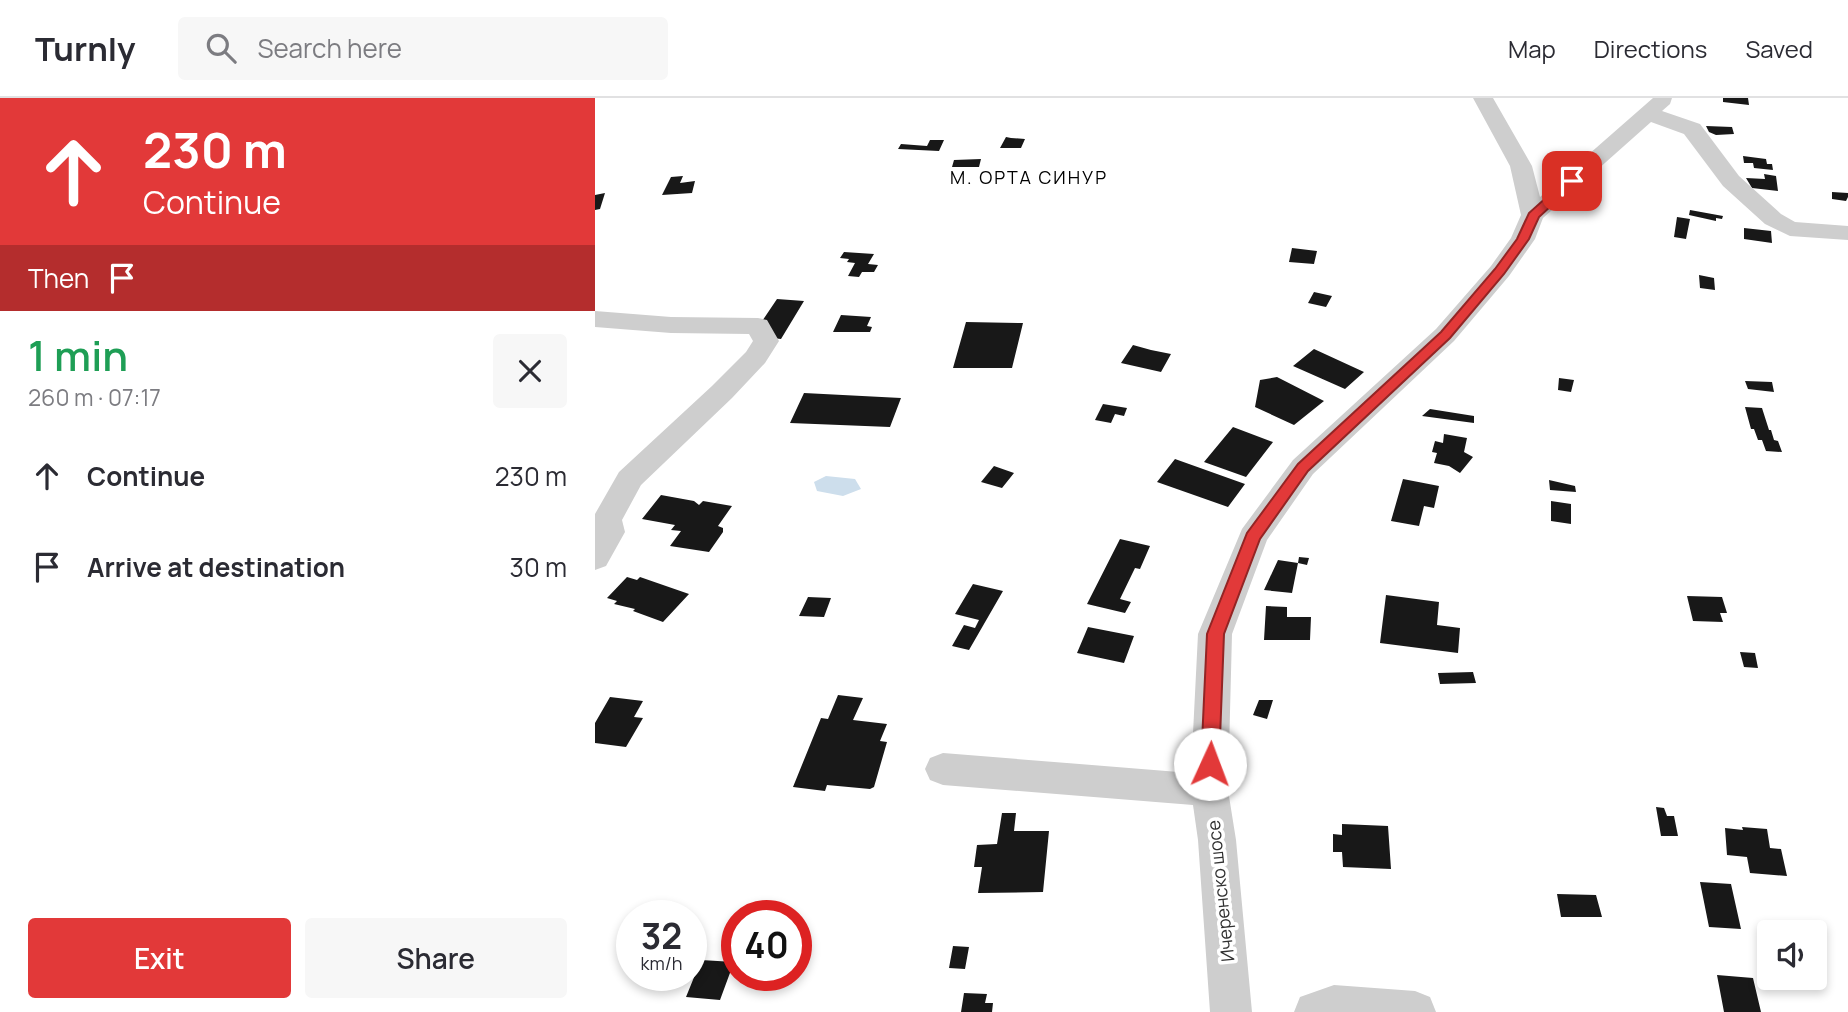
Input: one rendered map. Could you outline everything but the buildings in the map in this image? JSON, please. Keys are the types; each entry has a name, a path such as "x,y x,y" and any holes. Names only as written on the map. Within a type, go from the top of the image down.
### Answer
{"street":[{"path":"1483,98 1521,166 1533,215 1667,98"},
{"path":"1647,113 1692,129 1731,181 1773,219 1790,229 1848,233"},
{"name":"Ичеренско шосе","path":"1231,1012 1217,840 1209,790 1215,634 1253,537 1303,467 1445,335 1500,271 1523,239 1533,215"},
{"path":"595,318 671,325 758,327 766,341 756,356 722,392 629,479 607,520 610,532 595,558"},
{"path":"943,769 1209,790"},
{"path":"1315,1012 1334,1006 1415,1012"}],"water":[{"path":"826,476 855,479 861,489 843,496 817,491 814,482"}],"district":[{"name":"М. ОРТА СИНУР","path":"1029,177"}],"route":[{"path":"1210,764 1215,634 1253,537 1303,467 1445,335 1500,271 1523,239 1533,215 1572,181"}]}
